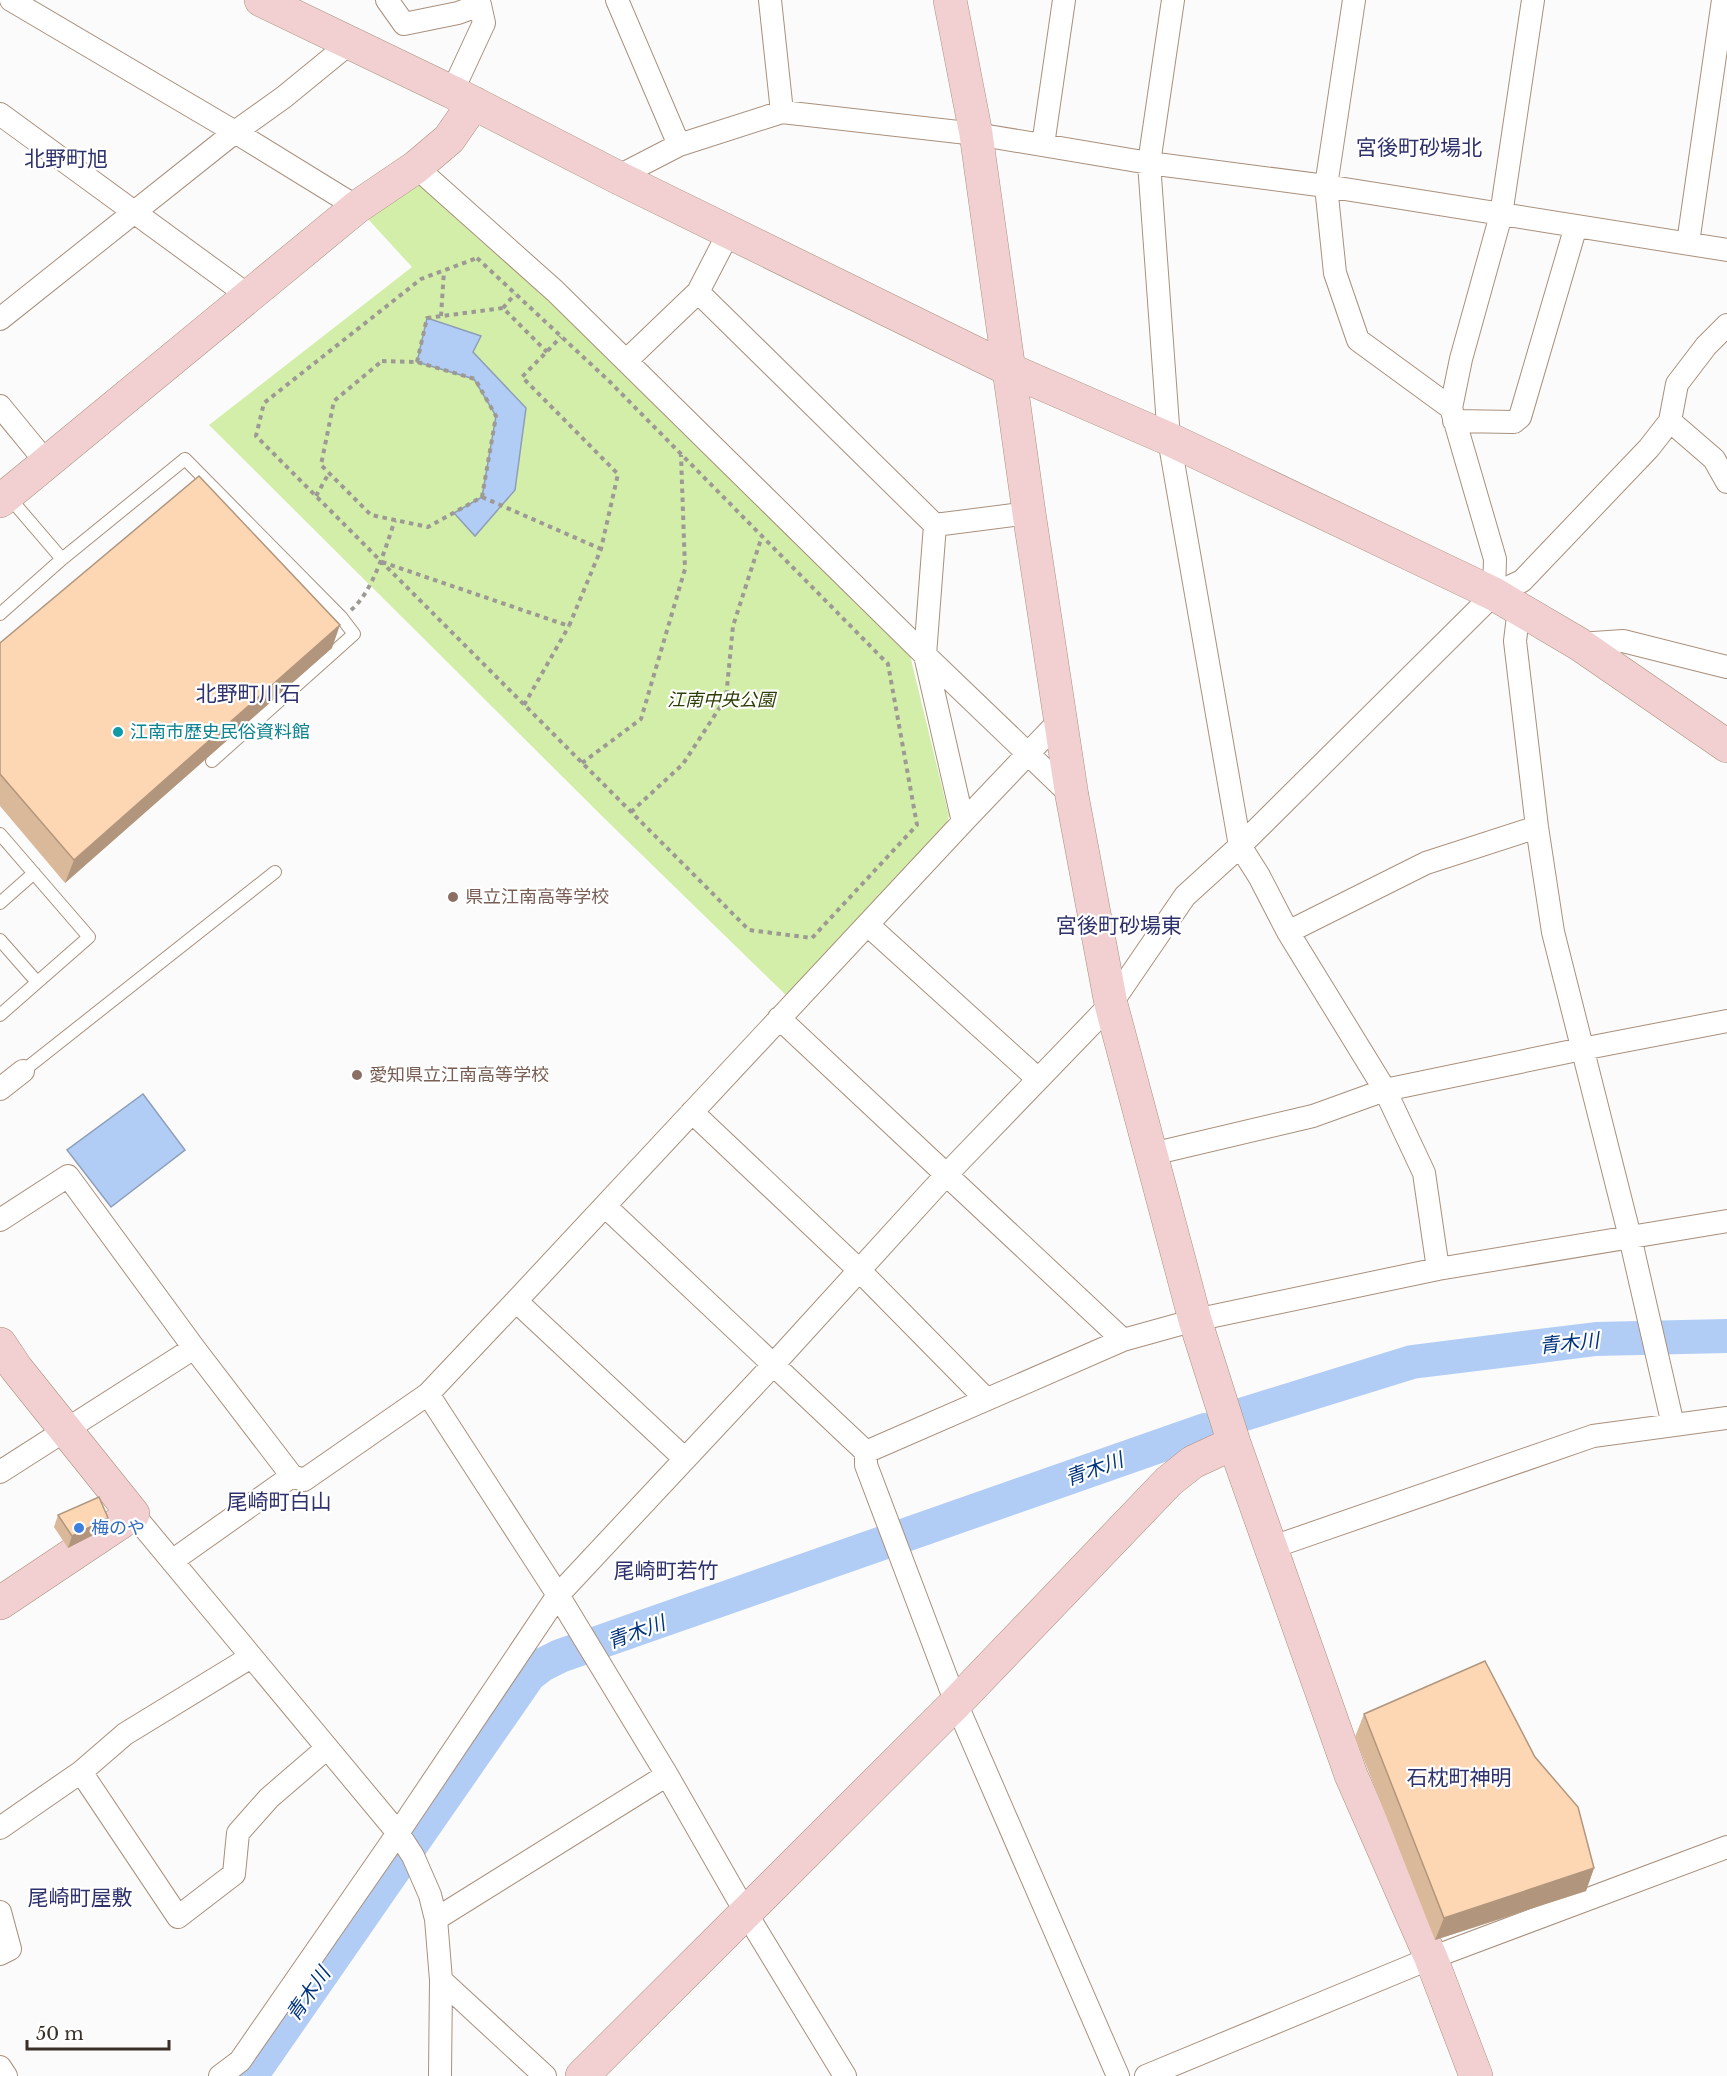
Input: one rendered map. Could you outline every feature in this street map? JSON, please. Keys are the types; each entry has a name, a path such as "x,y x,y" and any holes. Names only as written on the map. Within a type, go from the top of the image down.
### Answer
{"street":[{"path":"11,0 357,207"},
{"path":"261,0 463,97 617,177 1008,369 1168,439 1506,601 1579,644 1727,746"},
{"path":"4,498 357,207 416,167 448,140 484,23 484,2 458,13 404,24 387,0"},
{"path":"617,0 679,145"},
{"path":"770,0 782,112"},
{"path":"950,0 976,135 1008,369 1072,796 1111,1004 1195,1320 1234,1443 1351,1775 1431,1958 1476,2076"},
{"path":"1043,146 1064,0"},
{"path":"1173,0 1149,163 1168,439 1240,846 1259,876 1288,932 1385,1090 1424,1173 1438,1269"},
{"path":"1353,0 1326,186 1335,273 1358,340 1452,415 1514,422 1520,417 1576,226"},
{"path":"1533,0 1501,215 1461,359 1452,415 1495,559 1515,642 1537,827 1553,932 1630,1238 1673,1425"},
{"path":"1688,243 1723,0"},
{"path":"0,319 350,43"},
{"path":"617,177 679,145 782,112 976,135 1149,163 1326,186 1727,250"},
{"path":"0,114 249,296"},
{"path":"416,167 555,291 925,655 1072,796"},
{"path":"626,361 698,292 729,232"},
{"path":"698,292 935,525 925,655 963,822"},
{"path":"220,2076 240,2061 405,1843 558,1595 773,1365 946,1175 1111,1004 1185,896 1506,601 1522,581 1649,448 1670,421 1677,384 1706,346 1727,325"},
{"path":"0,406 46,462"},
{"path":"1670,421 1714,459 1727,482"},
{"path":"935,525 1029,513"},
{"path":"1579,644 1623,641 1727,667"},
{"path":"0,1220 68,1176 194,1348 292,1476 304,1480 428,1394 606,1207 779,1018 1062,718"},
{"path":"1288,932 1426,863 1537,827"},
{"path":"868,926 1038,1079"},
{"path":"779,1018 1123,1340"},
{"path":"1152,1154 1313,1116 1385,1090 1727,1021"},
{"path":"0,1089 23,1071"},
{"path":"692,1112 860,1270 986,1399"},
{"path":"606,1207 866,1452 866,1465 956,1704 1118,2076"},
{"path":"866,1452 1123,1340 1195,1320 1438,1269 1727,1221"},
{"path":"516,1301 685,1459"},
{"path":"0,1344 64,1429 405,1843 430,1895 436,1919 441,1980 440,2076"},
{"path":"0,1472 194,1348"},
{"path":"428,1394 558,1595 845,2076"},
{"path":"1270,1548 1593,1436 1727,1418"},
{"path":"582,2076 956,1704 1169,1480 1193,1462 1234,1443"},
{"path":"172,1561 292,1476"},
{"path":"0,1603 133,1514"},
{"path":"0,1828 81,1772 124,1734 251,1657"},
{"path":"81,1772 178,1917 234,1874 238,1833 269,1798 327,1748"},
{"path":"436,1919 667,1775"},
{"path":"1146,2076 1431,1958 1727,1847"},
{"path":"0,1912 10,1949 0,1954"},
{"path":"441,1980 545,2076"},
{"path":"0,2067 6,2076"}],"lane":[{"path":"0,614 62,559 185,459 341,617 354,634 212,761"},
{"path":"4,498 62,559"},
{"path":"0,834 89,937 0,1015"},
{"path":"23,1071 275,872"},
{"path":"0,903 34,873"},
{"path":"0,940 37,982"}],"path":[{"path":"477,258 516,294 609,381 888,664 917,825 812,938 749,930 256,436 264,403 421,279 477,258"},
{"path":"441,316 444,271"},
{"path":"417,362 428,318 503,308 516,294"},
{"path":"503,308 547,352"},
{"path":"524,705 569,626 601,549 618,474 522,377 561,337"},
{"path":"382,361 417,362 474,379 496,416 482,497 428,527 371,515 321,465 334,401 382,361"},
{"path":"582,764 641,719 685,568 681,454"},
{"path":"316,496 329,473"},
{"path":"482,497 601,549"},
{"path":"341,617 358,604 381,561 395,520"},
{"path":"631,812 683,764 726,699 733,626 762,536"},
{"path":"381,561 569,626"}],"green space":[{"name":"江南中央公園","path":"416,167 909,651 949,816 943,834 788,997 605,819 209,425 412,267 357,207"}],"water":[{"path":"427,318 481,336 473,352 526,408 515,490 475,536 454,513 482,497 496,416 474,379 417,362"},
{"path":"143,1094 185,1150 111,1207 67,1150"}],"building":[{"name":"江南市歴史民俗資料館","path":"199,476 340,625 74,860 0,774 0,643"},
{"path":"99,1497 108,1518 72,1536 58,1515"},
{"path":"1485,1661 1535,1757 1578,1807 1594,1868 1444,1918 1364,1714"}],"waterway":[{"name":"青木川","path":"1241,1415 1412,1362 1596,1339 1727,1336"},
{"name":"青木川","path":"251,2076 529,1675 542,1665 560,1656 1205,1430"}],"place":[{"name":"江南市歴史民俗資料館","path":"118,732"},
{"name":"県立江南高等学校","path":"453,897"},
{"name":"愛知県立江南高等学校","path":"357,1075"},
{"name":"梅のや","path":"79,1528"}],"district":[{"name":"宮後町砂場北","path":"1419,148"},
{"name":"北野町旭","path":"66,159"},
{"name":"北野町川石","path":"248,694"},
{"name":"宮後町砂場東","path":"1119,926"},
{"name":"尾崎町白山","path":"279,1502"},
{"name":"尾崎町若竹","path":"666,1571"},
{"name":"石枕町神明","path":"1459,1778"},
{"name":"尾崎町屋敷","path":"80,1898"}]}
